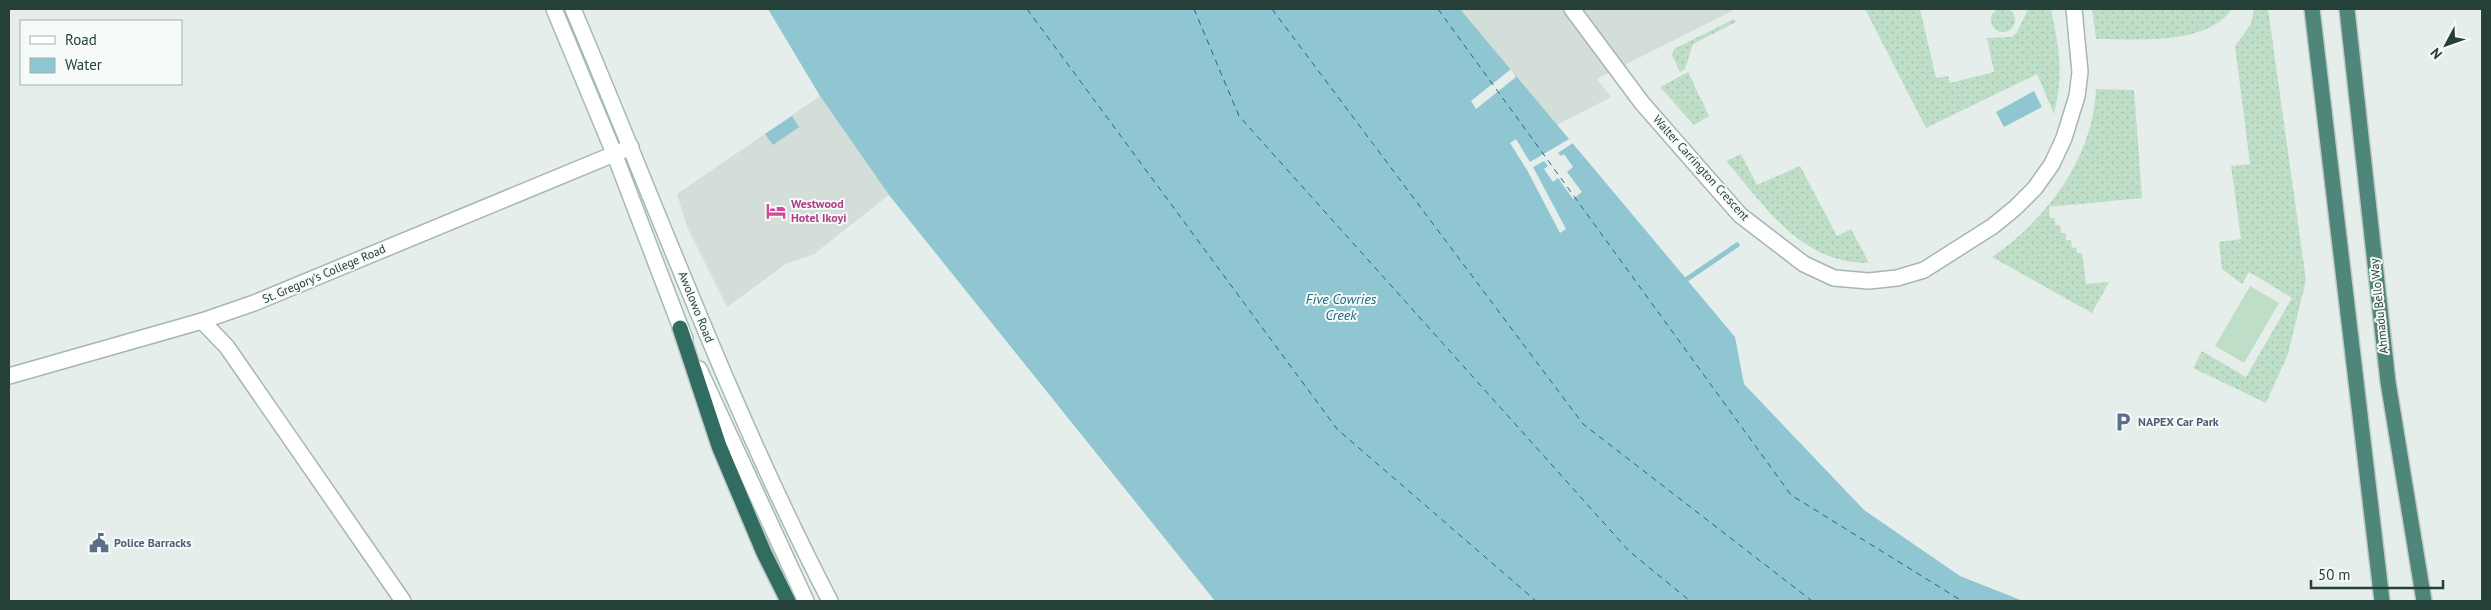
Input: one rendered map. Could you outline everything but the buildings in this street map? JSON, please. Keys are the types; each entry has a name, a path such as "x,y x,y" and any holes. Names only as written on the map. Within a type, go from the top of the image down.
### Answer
{"highway":[{"path":"2312,9 2382,601"},
{"name":"Ahmadu Bello Way","path":"2346,9 2388,382 2424,601"},
{"path":"680,328 719,446 764,553 788,601"}],"street":[{"name":"Awolowo Road","path":"554,9 614,153 680,328 806,601"},
{"name":"Awolowo Road","path":"573,9 720,365 796,536 830,601"},
{"name":"Walter Carrington Crescent","path":"1572,9 1642,103 1740,215 1804,264 1834,278 1869,281 1897,278 1924,270 1993,226 2035,188 2052,164 2064,138 2077,96 2080,72 2074,9"},
{"name":"St. Gregory's College Road","path":"9,376 202,321 254,303 631,147"},
{"path":"202,321 227,347 403,601"}],"shaded area":[{"path":"1460,9 1736,9 1597,79 1611,97 1557,125"},
{"name":"Westwood Hotel Ikoyi","path":"820,96 889,195 814,254 786,264 727,307 687,227 677,194"}],"green space":[{"path":"2003,8 2008,9 2014,15 2014,25 2008,31 2003,32 1998,31 1992,25 1991,20 1992,15 1998,9"},
{"path":"1865,9 1920,9 1936,78 1948,76 1950,83 1994,72 1987,38 2012,37 2017,32 2028,9 2051,9 2060,73 2054,114 2037,74 1926,128"},
{"path":"2092,9 2232,9 2220,21 2206,29 2188,35 2131,40 2096,39"},
{"path":"2254,9 2268,9 2306,280 2288,354 2266,403 2193,368 2202,351 2246,377 2292,298 2249,272 2242,284 2222,269 2219,242 2241,239 2231,166 2250,164 2235,46 2251,24"},
{"path":"1734,19 1736,22 1693,44 1685,69 1680,72 1672,55 1674,49"},
{"path":"1688,72 1709,116 1694,125 1660,87"},
{"path":"2096,89 2134,90 2142,198 2049,207 2050,218 2055,218 2055,225 2060,225 2061,233 2066,233 2066,240 2071,240 2072,248 2076,247 2077,253 2082,253 2086,284 2109,282 2092,313 1992,257 2031,224 2064,185 2086,139 2093,114"},
{"path":"1741,154 1757,185 1800,166 1837,236 1851,229 1869,263 1845,261 1823,254 1787,230 1726,161"},
{"path":"2250,286 2279,303 2244,363 2215,346"}],"water":[{"name":"Five Cowries Creek","path":"768,9 1460,9 1735,337 1744,384 1864,510 1960,576 2023,601 1215,601 889,195 820,96"},
{"path":"2034,91 2042,107 2004,127 1996,112"},
{"path":"792,116 799,127 773,145 765,134"}],"pier":[{"path":"1511,69 1516,77 1476,109 1471,101"},
{"path":"1516,139 1530,162 1569,139 1573,143 1558,153 1561,156 1564,154 1573,167 1567,172 1582,192 1573,199 1558,178 1553,182 1544,169 1548,166 1544,161 1533,167 1566,229 1560,233 1527,170 1510,143"}],"waterway":[{"path":"1687,279 1737,245"}],"ferry route":[{"path":"1027,9 1337,429 1536,601"},
{"path":"1194,9 1239,116 1629,551 1690,601"},
{"path":"1272,9 1583,424 1812,601"},
{"path":"1438,9 1791,495 1962,601"}],"place":[{"name":"Westwood Hotel Ikoyi","path":"776,211"},
{"name":"NAPEX Car Park","path":"2123,422"},
{"name":"Police Barracks","path":"99,543"}]}
